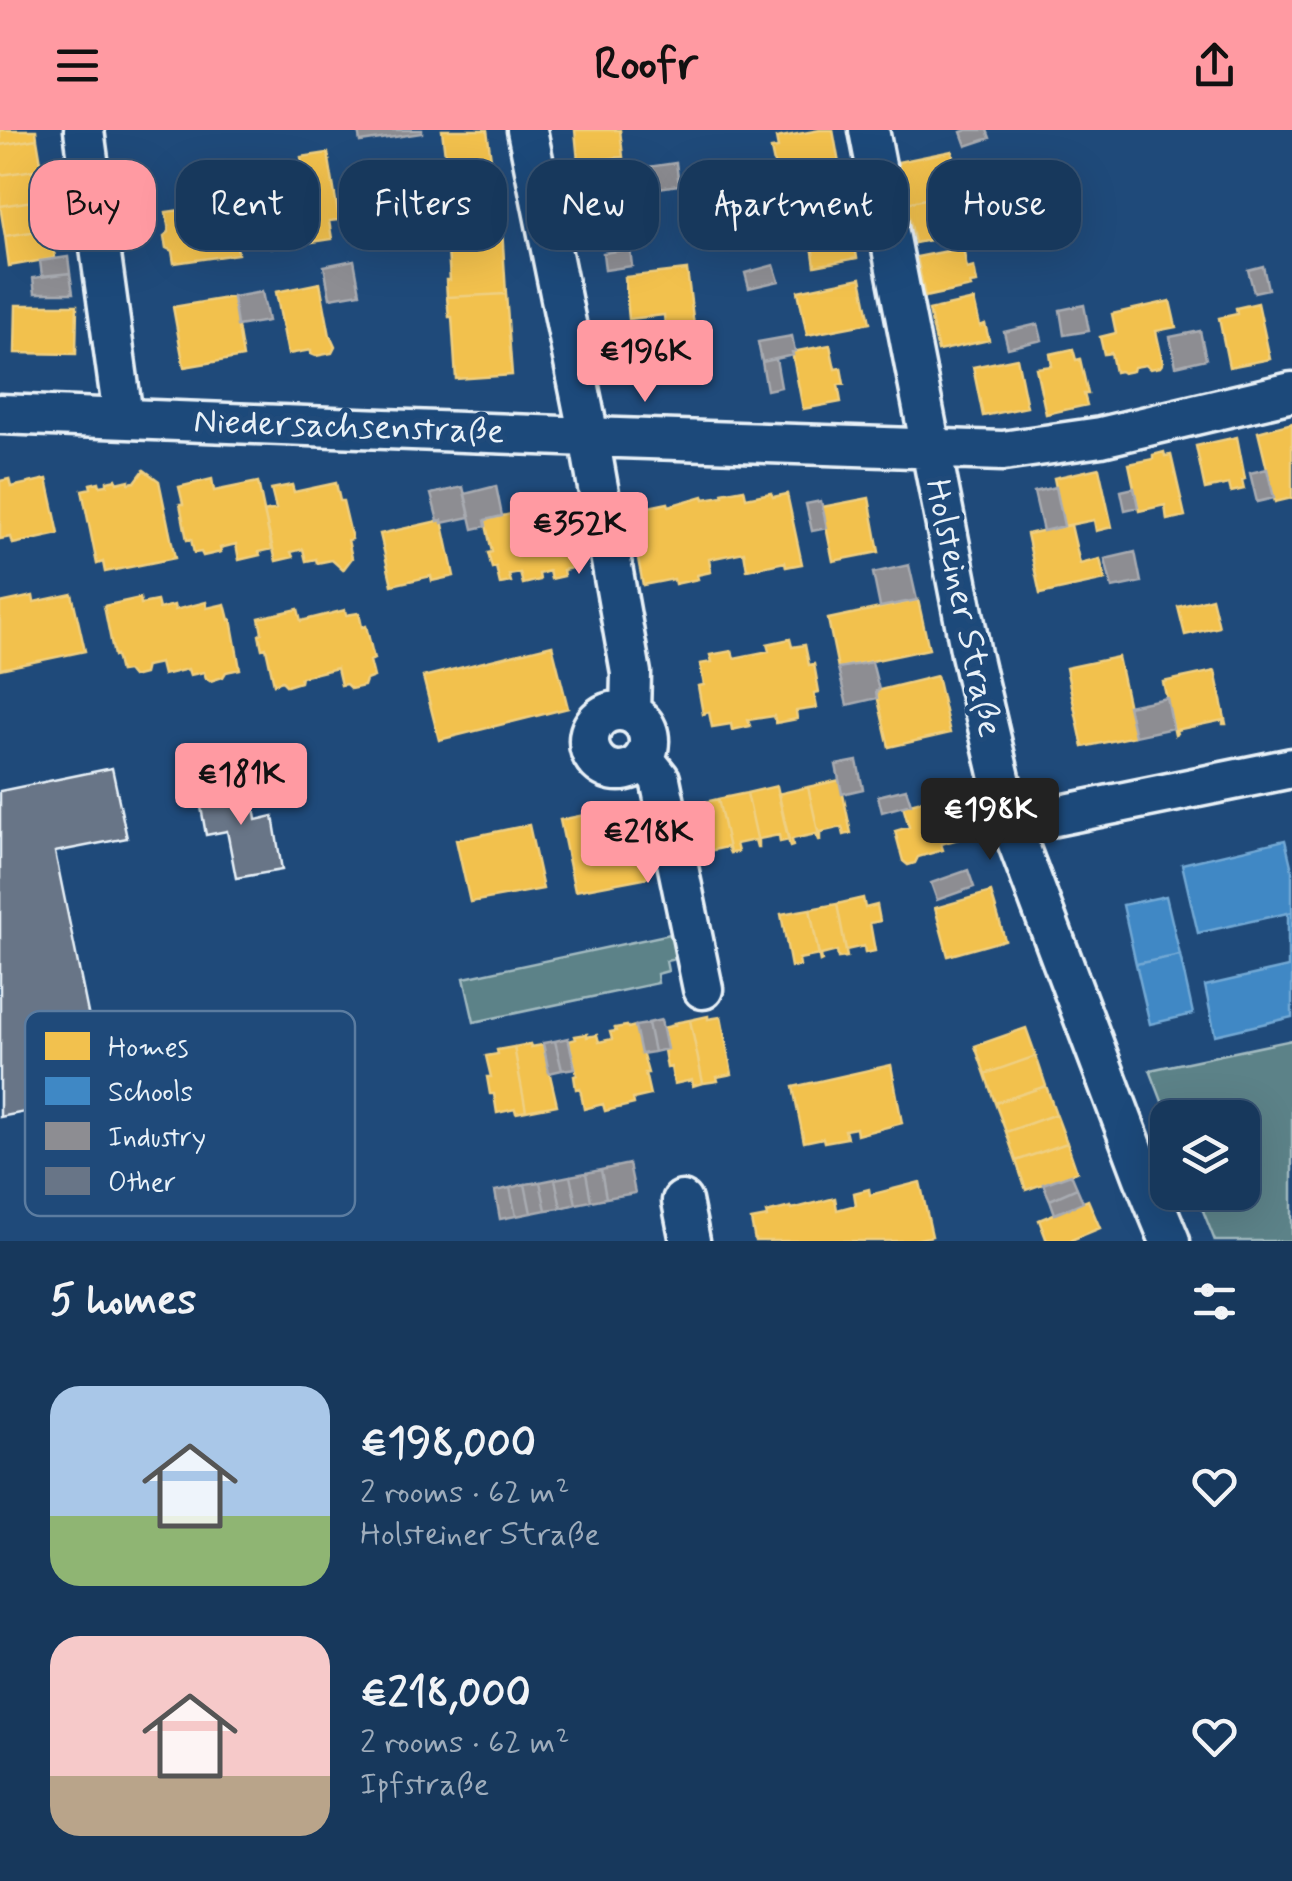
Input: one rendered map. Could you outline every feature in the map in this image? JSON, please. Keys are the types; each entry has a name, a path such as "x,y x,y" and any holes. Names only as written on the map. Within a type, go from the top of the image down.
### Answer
{"street":[{"path":"84,130 122,417"},
{"path":"528,130 631,674 630,713"},
{"name":"Holsteiner Straße","path":"869,130 971,654 1011,825 1170,1241"},
{"name":"Niedersachsenstraße","path":"0,414 1003,451 1100,437 1292,392"},
{"path":"609,712 630,713 639,718 650,736 644,759 624,772 600,766 588,743 598,719 609,712"},
{"path":"644,759 660,780 704,989"},
{"path":"1011,825 1292,768"},
{"path":"682,1201 690,1241"}],"green space":[{"path":"675,933 680,958 666,961 668,971 657,974 658,983 474,1022 464,978"},
{"path":"1292,1040 1292,1241 1215,1241 1203,1210 1260,1210 1260,1100 1161,1100 1150,1070"}],"building: Homes":[{"path":"0,130 36,130 37,139 0,145"},
{"path":"442,130 487,130 491,160 446,160"},
{"path":"575,130 620,130 623,157 578,160"},
{"path":"833,130 838,160 773,160 771,149 778,148 776,138"},
{"path":"37,139 40,160 30,160 30,171 0,175 0,145"},
{"path":"952,151 954,160 928,160 928,199 908,203 908,160"},
{"path":"328,153 339,220 329,221 332,239 319,241 319,160 301,157"},
{"path":"30,171 30,201 0,206 0,175"},
{"path":"928,199 928,240 915,243 908,203"},
{"path":"30,201 30,232 5,236 0,206"},
{"path":"176,211 176,250 237,250 238,254 174,263 164,236 169,232 166,212"},
{"path":"30,232 30,250 54,250 55,258 9,266 5,236"},
{"path":"448,250 503,250 506,294 447,297 446,280 450,280"},
{"path":"813,250 856,250 857,258 815,266"},
{"path":"963,250 967,269 974,267 977,283 925,297 917,257"},
{"path":"687,270 696,342 667,345 664,315 629,319 625,277"},
{"path":"861,278 870,323 807,335 798,291"},
{"path":"320,283 335,347 332,353 316,356 311,350 288,354 276,292"},
{"path":"506,294 512,375 456,379 447,297"},
{"path":"233,297 243,357 184,367 173,307"},
{"path":"974,300 980,326 985,324 989,340 938,351 929,310"},
{"path":"1170,301 1176,327 1156,331 1163,363 1160,367 1150,369 1146,365 1115,372 1111,353 1104,354 1100,337 1116,333 1112,314"},
{"path":"1258,303 1270,359 1229,367 1219,318 1237,314 1236,308"},
{"path":"16,305 77,305 76,354 15,353"},
{"path":"830,345 835,369 841,368 841,402 803,409 792,352"},
{"path":"1073,349 1076,360 1080,359 1087,405 1046,414 1036,368 1052,366 1050,354"},
{"path":"1017,358 1027,407 983,416 973,367"},
{"path":"1292,423 1292,498 1275,502 1258,432"},
{"path":"1237,437 1244,489 1231,492 1229,484 1205,489 1196,446"},
{"path":"1164,452 1165,456 1171,455 1185,516 1167,520 1165,505 1139,511 1129,464 1153,459 1153,455"},
{"path":"1099,468 1112,527 1096,531 1094,520 1064,526 1054,478"},
{"path":"144,470 159,481 175,558 105,572 103,562 97,564 82,490 91,488 90,484 107,485 107,481 116,479 117,483 135,482"},
{"path":"9,479 11,487 47,479 59,534 13,544 11,537 0,539 0,481"},
{"path":"212,479 214,491 258,482 272,549 239,560 236,544 203,556 201,552 194,553 191,539 187,540 179,487"},
{"path":"336,483 352,539 348,540 352,558 343,570 332,560 306,561 303,549 291,552 293,557 276,561 264,512 276,509 271,489 292,485 294,492"},
{"path":"744,489 746,498 787,494 802,564 786,567 785,562 747,570 744,552 709,559 711,572 697,575 698,579 643,585 629,511"},
{"path":"869,498 879,552 833,561 822,507"},
{"path":"562,509 567,530 571,529 576,567 563,570 564,576 551,579 549,571 539,574 540,580 523,584 520,573 509,575 511,582 500,584 488,553 492,552 485,520 520,512 522,518"},
{"path":"442,520 454,576 432,581 431,576 392,585 380,534"},
{"path":"1071,525 1080,564 1100,559 1105,580 1040,594 1027,534"},
{"path":"72,594 85,651 0,669 0,603 33,596 34,602"},
{"path":"140,598 141,604 157,601 159,609 174,605 175,610 206,602 207,608 225,604 240,669 210,681 204,672 190,675 188,669 163,675 160,663 146,666 144,674 132,677 127,671 120,672 104,606"},
{"path":"1212,598 1219,627 1185,635 1178,607"},
{"path":"918,600 929,649 838,668 828,619"},
{"path":"298,609 301,621 345,610 346,615 359,613 374,659 370,661 374,677 366,680 364,686 351,689 341,685 337,668 301,677 300,682 287,686 282,681 274,684 266,648 262,649 259,618"},
{"path":"790,639 792,647 805,645 809,665 814,664 819,692 814,693 817,708 796,711 797,719 776,723 774,716 748,720 750,726 732,730 731,724 712,727 709,712 703,714 698,686 704,685 700,664 712,662 710,655 732,651 734,658 769,651 767,644"},
{"path":"552,645 568,708 439,740 423,677"},
{"path":"1118,657 1135,736 1083,747 1066,668"},
{"path":"1215,671 1226,724 1223,720 1176,730 1175,735 1163,682"},
{"path":"937,676 950,733 889,747 876,691"},
{"path":"840,780 851,833 844,835 842,827 820,832 820,840 808,787"},
{"path":"777,786 789,840 780,842 779,835 759,839 759,847 747,793"},
{"path":"808,787 820,840 816,834 792,839 790,847 778,794"},
{"path":"963,790 976,834 941,844 943,850 918,857 908,865 903,861 895,831 909,827 903,806"},
{"path":"747,793 759,847 755,840 736,844 738,852 730,853 718,799"},
{"path":"718,799 730,853 727,847 704,852 705,859 697,861 684,807"},
{"path":"609,810 613,833 638,829 649,877 575,891 560,820"},
{"path":"529,825 543,889 470,902 456,840"},
{"path":"991,892 1005,940 948,956 935,908"},
{"path":"863,898 865,908 877,905 880,921 870,923 875,951 865,953 864,946 846,950 837,904"},
{"path":"837,904 847,957 838,958 837,951 821,955 820,962 810,909"},
{"path":"810,909 819,955 799,959 800,966 791,967 781,914"},
{"path":"721,1017 732,1074 703,1083 690,1020"},
{"path":"690,1020 703,1083 693,1086 692,1080 674,1084 671,1067 667,1068 663,1028"},
{"path":"635,1026 650,1095 633,1099 634,1104 605,1111 603,1104 584,1109 580,1088 576,1089 577,1075 569,1041 587,1034 597,1035 599,1042 612,1039 610,1032"},
{"path":"1026,1028 1036,1056 985,1074 975,1046"},
{"path":"543,1045 557,1105 526,1111 514,1047"},
{"path":"514,1047 526,1111 497,1113 494,1094 490,1094 486,1056"},
{"path":"1036,1056 1046,1086 995,1103 985,1074"},
{"path":"891,1065 902,1123 857,1135 856,1128 845,1130 847,1138 804,1142 793,1087"},
{"path":"1046,1086 1056,1114 1006,1132 995,1103"},
{"path":"1056,1114 1067,1143 1016,1161 1006,1132"},
{"path":"1067,1143 1077,1172 1026,1190 1016,1161"},
{"path":"920,1182 932,1236 910,1241 755,1241 751,1220 767,1217 766,1213 835,1198 837,1210 856,1205 854,1193 869,1189 870,1195"},
{"path":"1088,1200 1100,1228 1069,1241 1047,1241 1039,1220"}],"building: Schools":[{"path":"1285,840 1292,870 1292,912 1198,933 1182,864"},
{"path":"1166,896 1180,955 1136,964 1123,905"},
{"path":"1292,912 1292,1017 1215,1035 1205,986 1288,967 1288,913"},
{"path":"1180,955 1193,1014 1150,1024 1136,964"}],"building: Industry":[{"path":"358,130 422,130 422,133 360,142"},
{"path":"987,130 990,138 966,146 961,132"},
{"path":"676,163 679,185 659,188 659,165"},
{"path":"630,250 632,266 605,270 603,253"},
{"path":"68,257 70,273 42,276 40,261"},
{"path":"354,260 360,293 330,298 324,266"},
{"path":"774,265 779,281 749,288 745,273"},
{"path":"1263,266 1268,289 1254,292 1248,270"},
{"path":"70,273 73,293 35,293 33,278"},
{"path":"262,292 268,321 237,326 233,297"},
{"path":"1084,305 1089,331 1064,335 1060,310"},
{"path":"1038,324 1042,340 1008,348 1004,332"},
{"path":"1200,331 1206,359 1176,366 1170,337"},
{"path":"792,336 793,355 762,362 758,342"},
{"path":"776,359 781,387 767,390 762,362"},
{"path":"1267,469 1274,498 1257,502 1250,473"},
{"path":"496,486 502,516 485,520 486,526 473,529 465,494"},
{"path":"463,487 470,517 438,521 431,494"},
{"path":"1056,487 1064,526 1043,531 1034,492"},
{"path":"1134,488 1138,507 1125,510 1121,491"},
{"path":"821,501 827,528 812,531 806,504"},
{"path":"1135,552 1141,582 1112,588 1105,559"},
{"path":"909,565 917,600 880,607 873,573"},
{"path":"872,662 879,690 877,698 847,705 838,668"},
{"path":"1167,698 1173,728 1135,736 1128,706"},
{"path":"857,761 863,789 842,794 836,765"},
{"path":"906,789 911,804 882,812 878,796"},
{"path":"968,870 974,887 937,900 931,883"},
{"path":"661,1020 667,1049 654,1052 648,1023"},
{"path":"648,1024 654,1052 641,1054 635,1026"},
{"path":"568,1038 575,1068 562,1070 555,1041"},
{"path":"555,1041 562,1070 549,1073 543,1043"},
{"path":"629,1164 635,1193 606,1198 601,1170"},
{"path":"601,1170 606,1198 591,1201 586,1173"},
{"path":"586,1173 591,1201 576,1204 570,1176"},
{"path":"1071,1174 1077,1188 1050,1200 1043,1184"},
{"path":"570,1176 576,1204 561,1208 555,1179"},
{"path":"555,1179 561,1208 546,1210 540,1182"},
{"path":"540,1182 546,1210 531,1213 525,1184"},
{"path":"525,1184 531,1213 516,1216 510,1188"},
{"path":"510,1188 516,1216 500,1219 495,1191"},
{"path":"1077,1188 1083,1202 1055,1214 1050,1200"}],"building: Other":[{"path":"112,768 127,838 55,852 88,1011 25,1011 25,1112 0,1117 0,791"},
{"path":"250,781 256,820 273,816 282,870 236,878 227,831 206,835 198,790"}]}
